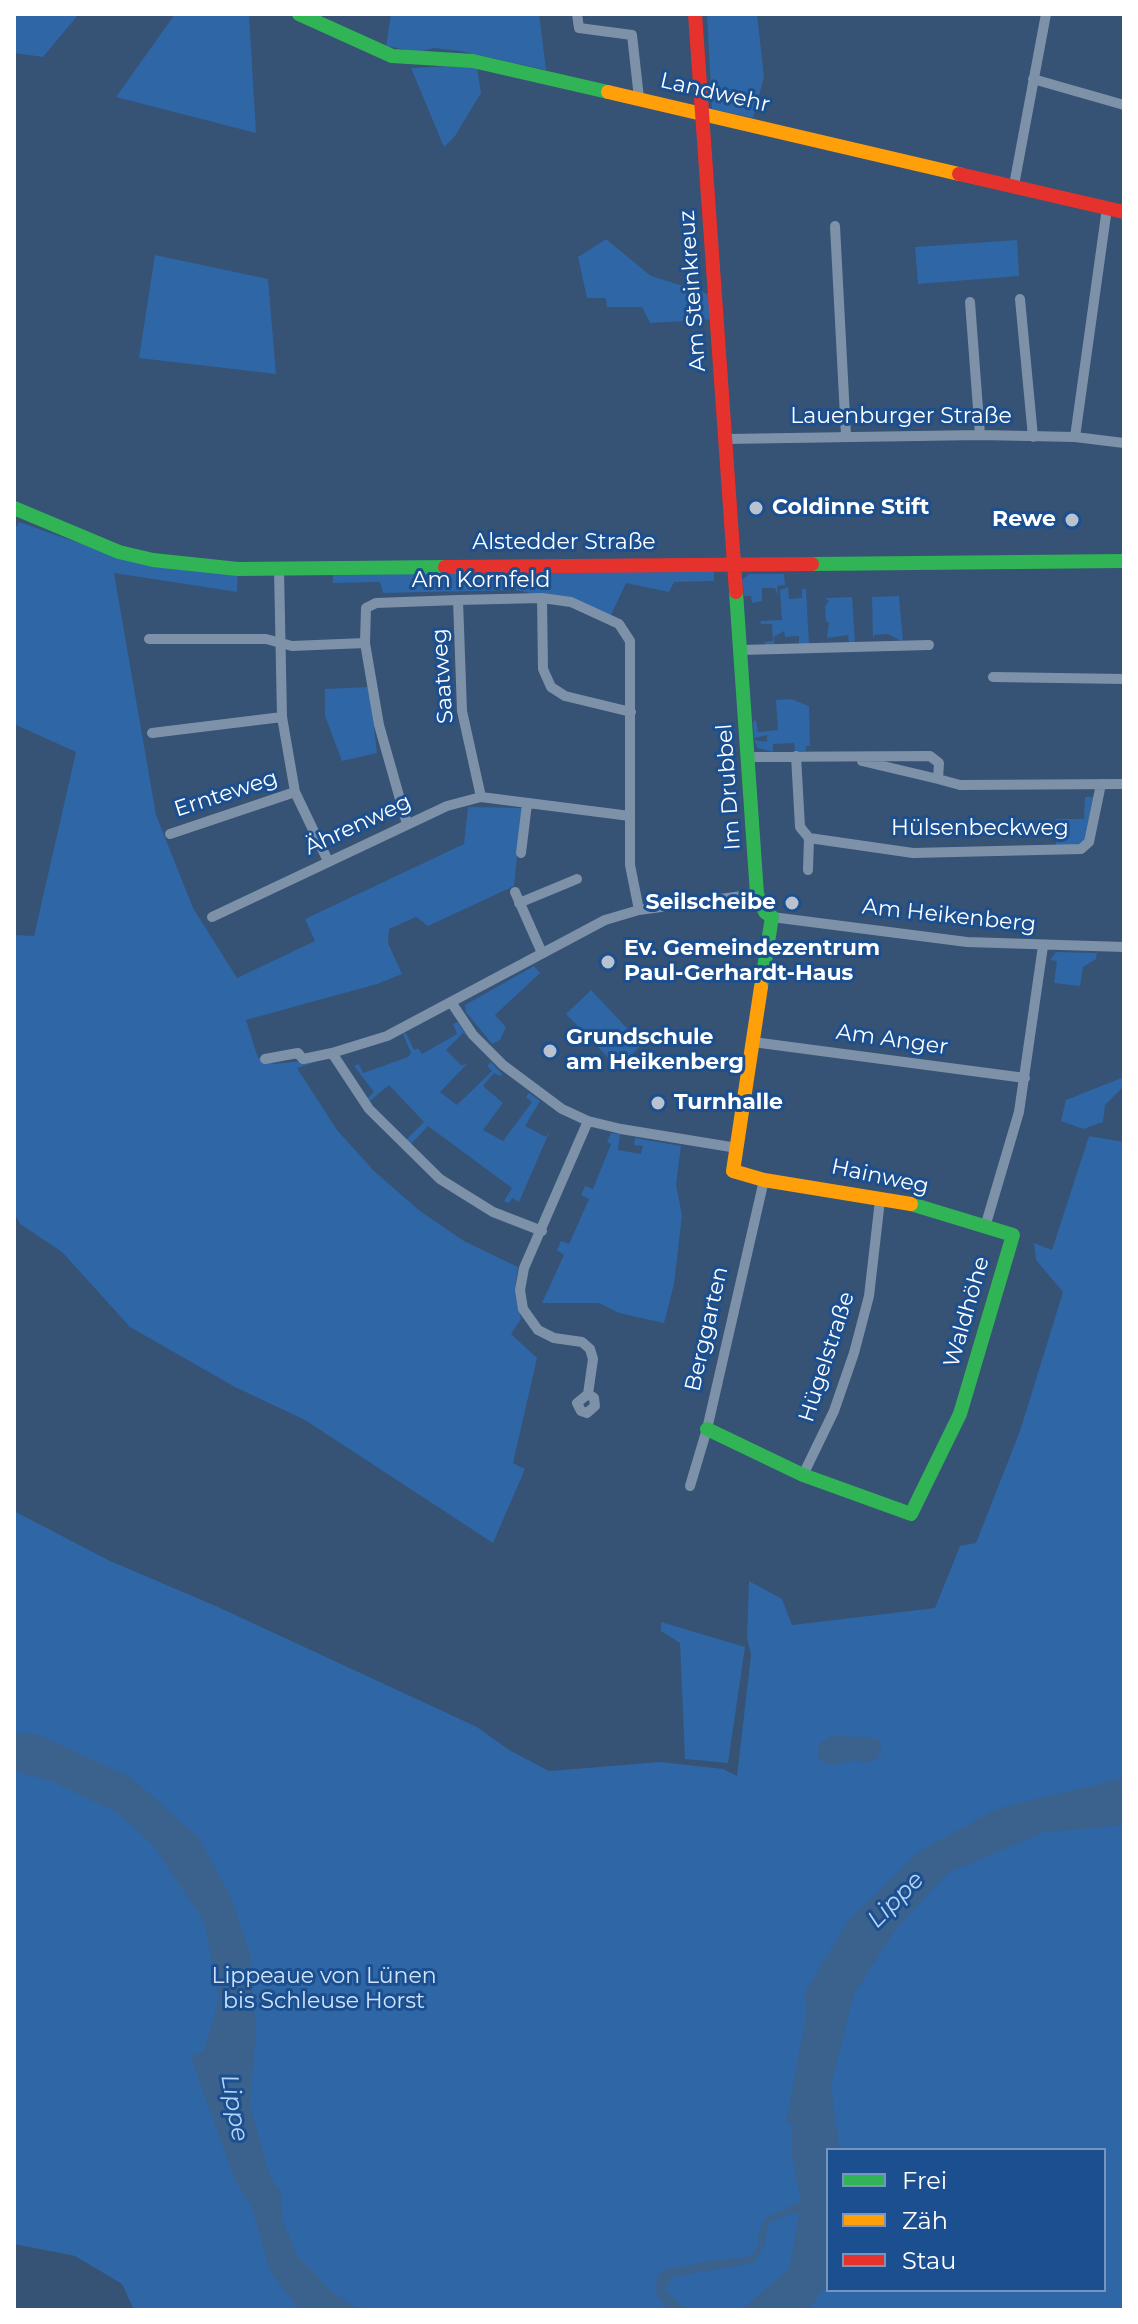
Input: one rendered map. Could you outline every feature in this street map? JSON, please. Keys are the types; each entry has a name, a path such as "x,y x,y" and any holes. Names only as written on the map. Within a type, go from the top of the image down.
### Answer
{"street":[{"name":"Landwehr","path":"299,14 392,56 473,61 1124,212"},
{"path":"577,14 579,28 632,35 639,98"},
{"name":"Am Steinkreuz","path":"695,14 735,565"},
{"path":"1014,185 1046,14"},
{"path":"1033,79 1124,105"},
{"path":"1075,437 1107,208"},
{"path":"835,226 846,436"},
{"path":"1020,299 1033,437"},
{"path":"970,302 980,435"},
{"name":"Lauenburger Straße","path":"726,439 980,435 1075,437 1124,443"},
{"name":"Alstedder Straße","path":"14,508 119,552 208,568 1124,561"},
{"name":"Im Drubbel","path":"735,565 757,894 765,912 772,917"},
{"name":"Ernteweg","path":"279,569 282,717 295,792 328,861"},
{"path":"542,598 543,669 551,687 565,696 631,712"},
{"name":"Am Kornfeld","path":"407,824 379,728 365,643 364,613 370,604 542,598 571,602 624,628 630,641 630,865 639,910"},
{"name":"Saatweg","path":"458,600 462,711 481,797"},
{"path":"149,639 292,646 365,643"},
{"path":"741,650 929,645"},
{"path":"993,677 1124,679"},
{"path":"152,733 282,717"},
{"path":"796,756 800,827 809,838 808,870"},
{"path":"844,756 960,785 1124,784"},
{"path":"749,757 930,756 939,763 938,779"},
{"name":"Hülsenbeckweg","path":"809,838 913,853 1081,849 1089,842 1101,784"},
{"name":"Ernteweg","path":"170,834 295,792"},
{"name":"Ährenweg","path":"212,917 447,806 481,797 630,816"},
{"path":"521,853 527,804"},
{"path":"542,953 517,898 577,879"},
{"path":"265,1059 298,1053 303,1059 387,1036 605,920 639,910 757,894"},
{"path":"764,1180 733,1171 772,917"},
{"name":"Am Heikenberg","path":"772,917 967,942 1124,947"},
{"name":"Waldhöhe","path":"803,1475 911,1514 960,1414 1013,1235 985,1227 1017,1121 1043,946"},
{"path":"451,1002 473,1035 503,1065 553,1103 588,1121 737,1148"},
{"name":"Am Anger","path":"753,1042 1025,1078"},
{"path":"332,1053 369,1109 440,1179 493,1212 542,1231"},
{"path":"588,1121 524,1268 520,1290 523,1309 538,1330 554,1338 582,1342 590,1349 593,1359 588,1394"},
{"name":"Hainweg","path":"764,1180 825,1187 911,1204 985,1227"},
{"name":"Berggarten","path":"690,1486 707,1429 764,1180"},
{"name":"Hügelstraße","path":"803,1475 834,1411 854,1353 869,1296 880,1200"},
{"path":"707,1429 803,1475"}],"green space":[{"path":"14,14 78,15 43,57 14,53"},
{"path":"175,14 249,14 256,133 116,97"},
{"path":"391,14 539,14 546,70 460,51 434,48 417,52 386,46"},
{"path":"707,14 757,14 764,77 753,118 712,109"},
{"path":"477,67 481,93 455,136 444,147 411,68"},
{"path":"606,239 651,276 715,296 717,319 650,323 642,307 607,307 606,298 587,298 578,257"},
{"path":"1017,240 1019,276 918,284 915,247"},
{"path":"155,255 268,279 276,374 139,358"},
{"path":"19,522 127,560 238,569 237,592 114,573 156,815 193,908 237,978 315,941 305,919 464,844 468,807 522,808 514,886 428,926 416,917 389,929 388,943 402,974 377,984 246,1020 258,1058 268,1056 273,1064 324,1059 297,1068 337,1130 374,1171 420,1211 464,1241 518,1267 515,1288 521,1319 511,1334 537,1358 513,1463 525,1469 493,1543 305,1420 235,1387 130,1327 62,1252 20,1224 14,1213 14,935 34,936 76,752 14,724 14,531"},
{"path":"714,565 714,581 674,582 669,592 626,583 609,619 571,602 516,590 383,593 380,582 333,583 333,568"},
{"path":"749,574 784,574 785,585 777,586 778,596 775,588 762,588 762,601 752,603 751,596 744,596 742,580"},
{"path":"788,587 789,599 802,598 802,589 806,589 809,644 799,644 799,636 785,637 784,631 774,637 774,645 765,645 765,642 773,641 772,624 761,624 760,621 782,620 780,590"},
{"path":"899,596 903,642 888,634 874,635 873,642 872,597"},
{"path":"852,597 855,642 849,643 848,635 827,638 829,622 826,622 825,606 829,601 825,598"},
{"path":"369,687 377,753 342,761 325,716 325,689"},
{"path":"791,699 809,706 810,746 806,746 806,751 795,751 794,743 773,744 773,752 758,748 754,740 767,742 767,735 754,738 753,721 756,720 758,732 778,730 776,700"},
{"path":"1085,797 1093,797 1084,843 1056,847 1056,819 1084,819"},
{"path":"1056,952 1097,953 1096,959 1083,967 1080,986 1054,983 1057,961 1050,960"},
{"path":"534,966 540,973 495,1015 506,1027 500,1040 492,1044 466,1012 465,1005"},
{"path":"591,990 642,1044 618,1068 566,1014"},
{"path":"457,1022 468,1037 463,1033 446,1050 461,1065 467,1064 440,1092 457,1105 492,1071 487,1066 491,1062 502,1074 494,1073 483,1086 503,1103 483,1130 503,1141 532,1102 526,1097 529,1093 540,1101 525,1126 546,1137 552,1126 519,1202 512,1198 509,1203 504,1201 512,1188 428,1126 410,1145 406,1140 424,1122 389,1085 370,1101 368,1098 374,1092 354,1066 359,1064 363,1073 408,1057 411,1053 403,1034 406,1033 414,1050 418,1048 422,1054 457,1034 453,1024"},
{"path":"1124,1077 1124,1086 1105,1105 1103,1122 1083,1129 1061,1121 1066,1100"},
{"path":"611,1133 620,1134 618,1150 641,1154 643,1146 634,1145 635,1138 681,1146 676,1185 682,1215 674,1284 664,1323 619,1313 599,1303 542,1303 564,1255 557,1250 561,1241 569,1244 589,1199 581,1195 585,1186 593,1189 611,1144 607,1142"},
{"name":"Lippeaue von Lünen bis Schleuse Horst","path":"1089,1136 1124,1142 1124,2310 134,2310 122,2284 75,2256 14,2244 14,1511 108,1560 218,1607 477,1727 509,1750 549,1771 661,1762 723,1769 737,1776 751,1655 747,1637 749,1581 782,1599 792,1625 935,1608 960,1546 976,1543 1020,1431 1063,1292 1036,1260 1034,1243 1052,1250"},
{"path":"661,1622 745,1647 728,1763 685,1759 680,1643 661,1631"}],"water":[{"name":"Lippe","path":"14,1732 39,1735 132,1778 199,1838 230,1895 250,1954 256,2032 250,2105 270,2177 282,2194 282,2218 297,2256 332,2292 360,2310 300,2310 270,2271 252,2207 234,2178 191,2057 204,2051 219,1999 204,1921 152,1844 118,1813 49,1780 14,1771"},
{"path":"831,1736 870,1737 880,1740 881,1750 876,1760 832,1765 822,1762 817,1754 820,1743"},
{"name":"Lippe","path":"1124,1778 1124,1825 1045,1832 948,1873 897,1927 854,1994 831,2085 839,2148 826,2148 826,2286 808,2310 741,2310 789,2269 799,2215 792,2213 768,2223 765,2244 754,2263 672,2277 666,2290 686,2310 667,2307 656,2295 657,2275 668,2269 718,2259 744,2258 754,2253 765,2218 801,2201 792,2157 792,2125 786,2122 806,2017 805,1992 848,1921 921,1850 999,1808"}],"traffic: fast":[{"path":"299,14 392,56 473,61 608,92"},
{"path":"14,508 119,552 153,560 238,569 445,567"},
{"path":"812,564 1124,561"},
{"path":"736,592 757,894 765,912 772,917 761,987"},
{"path":"707,1429 803,1475 911,1514 960,1414 1013,1235 911,1204"}],"traffic: slow":[{"path":"608,92 959,174"},
{"path":"761,987 733,1171 764,1180 911,1204"}],"traffic: jam":[{"path":"695,14 736,592"},
{"path":"959,174 1124,212"},
{"path":"445,567 812,564"}],"place":[{"name":"Coldinne Stift","path":"756,508"},
{"name":"Rewe","path":"1072,520"},
{"name":"Seilscheibe","path":"792,903"},
{"name":"Ev. Gemeindezentrum Paul-Gerhardt-Haus","path":"608,962"},
{"name":"Grundschule am Heikenberg","path":"550,1051"},
{"name":"Turnhalle","path":"658,1103"}]}
